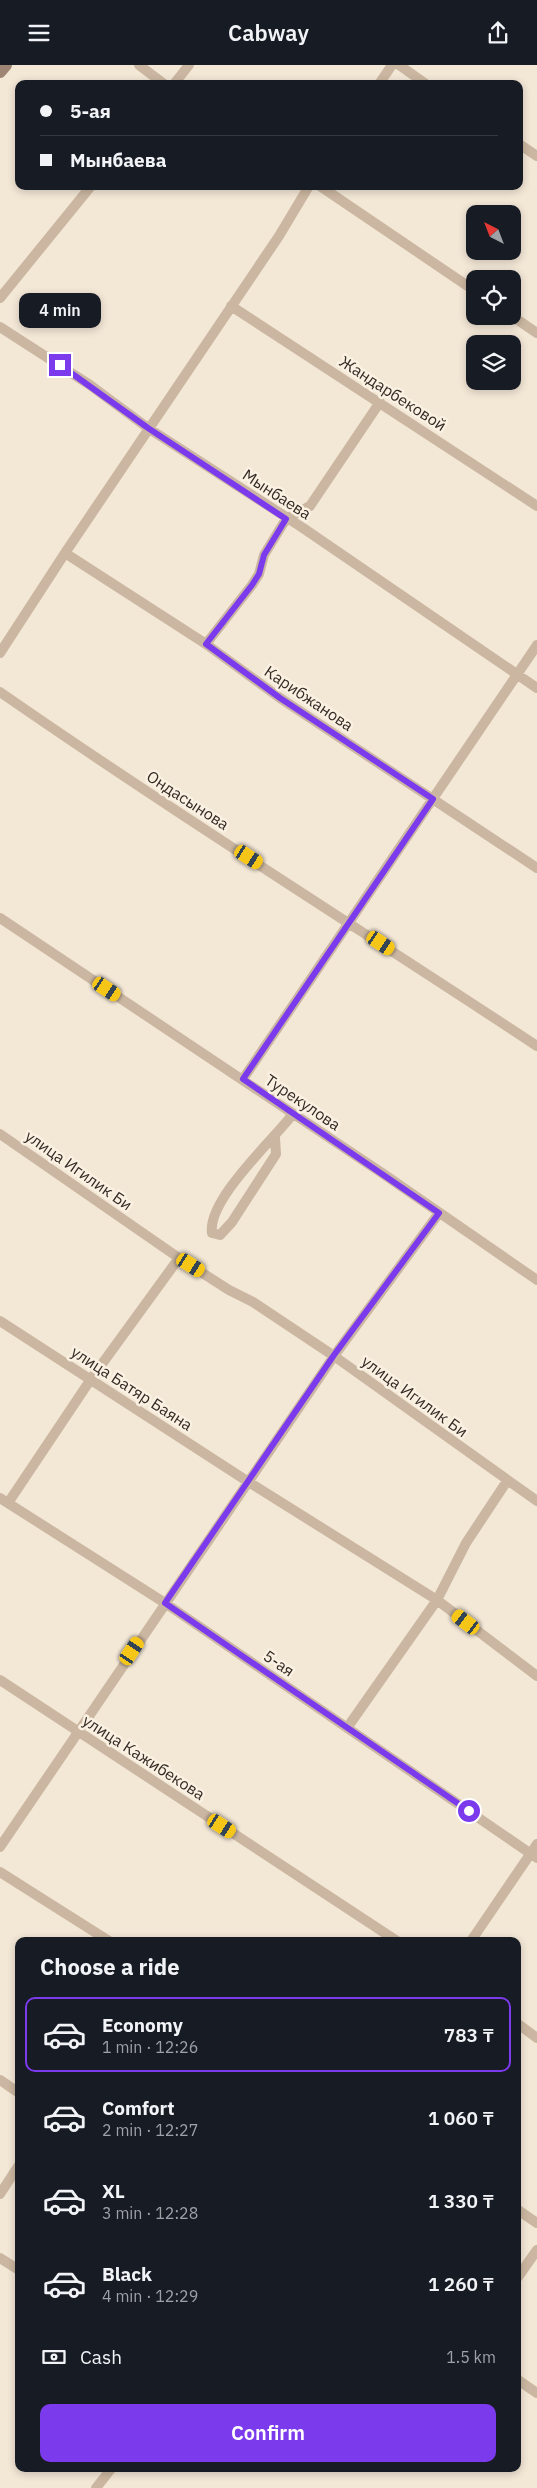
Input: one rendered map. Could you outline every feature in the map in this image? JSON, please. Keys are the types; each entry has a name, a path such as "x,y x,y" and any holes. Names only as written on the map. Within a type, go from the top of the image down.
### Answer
{"main road":[{"path":"0,72 6,65"}],"street":[{"path":"139,65 159,80"},
{"path":"177,80 189,65"},
{"path":"382,80 392,65"},
{"path":"399,65 420,80"},
{"path":"523,147 537,156"},
{"path":"0,299 88,190"},
{"path":"0,653 148,428 279,236 307,190"},
{"path":"326,190 466,285"},
{"name":"Жандарбековой","path":"231,306 537,506"},
{"path":"521,322 537,333"},
{"name":"Мынбаева","path":"0,327 90,385 148,428 537,688"},
{"path":"206,644 252,585 259,574 264,555 286,519 310,506 380,403"},
{"name":"Карибжанова","path":"65,553 206,644 280,698 537,868"},
{"path":"243,1079 537,645"},
{"name":"Ондасынова","path":"0,692 115,771 350,922 537,1047"},
{"path":"0,931 3,920"},
{"name":"Турекулова","path":"3,920 243,1079 537,1280"},
{"path":"275,1137 276,1154 232,1223 220,1235 212,1233 214,1217 228,1191 263,1146 275,1137 293,1114"},
{"name":"улица Игилик Би","path":"0,1134 179,1258 229,1290 253,1302 334,1355 537,1501"},
{"path":"0,1847 334,1355 439,1213"},
{"path":"4,1501 179,1258"},
{"name":"улица Батяр Баяна","path":"0,1321 247,1481 437,1600 537,1676"},
{"path":"347,1728 437,1600 466,1543 507,1481"},
{"name":"5-ая","path":"4,1501 165,1603 534,1855"},
{"name":"улица Кажибекова","path":"0,1680 391,1937"},
{"path":"474,1937 534,1855 537,1844"},
{"path":"0,1872 103,1937"},
{"path":"521,2026 537,2038"},
{"path":"0,2080 15,2090"},
{"path":"0,2194 15,2171"},
{"path":"521,2212 537,2223"},
{"path":"521,2273 537,2251"},
{"path":"0,2258 15,2267"},
{"path":"521,2382 537,2393"},
{"path":"96,2488 109,2472"}],"route":[{"path":"60,365 148,428 286,519 264,555 259,574 252,585 206,644 280,698 433,799 243,1079 439,1213 334,1355 165,1603 469,1811"}]}
